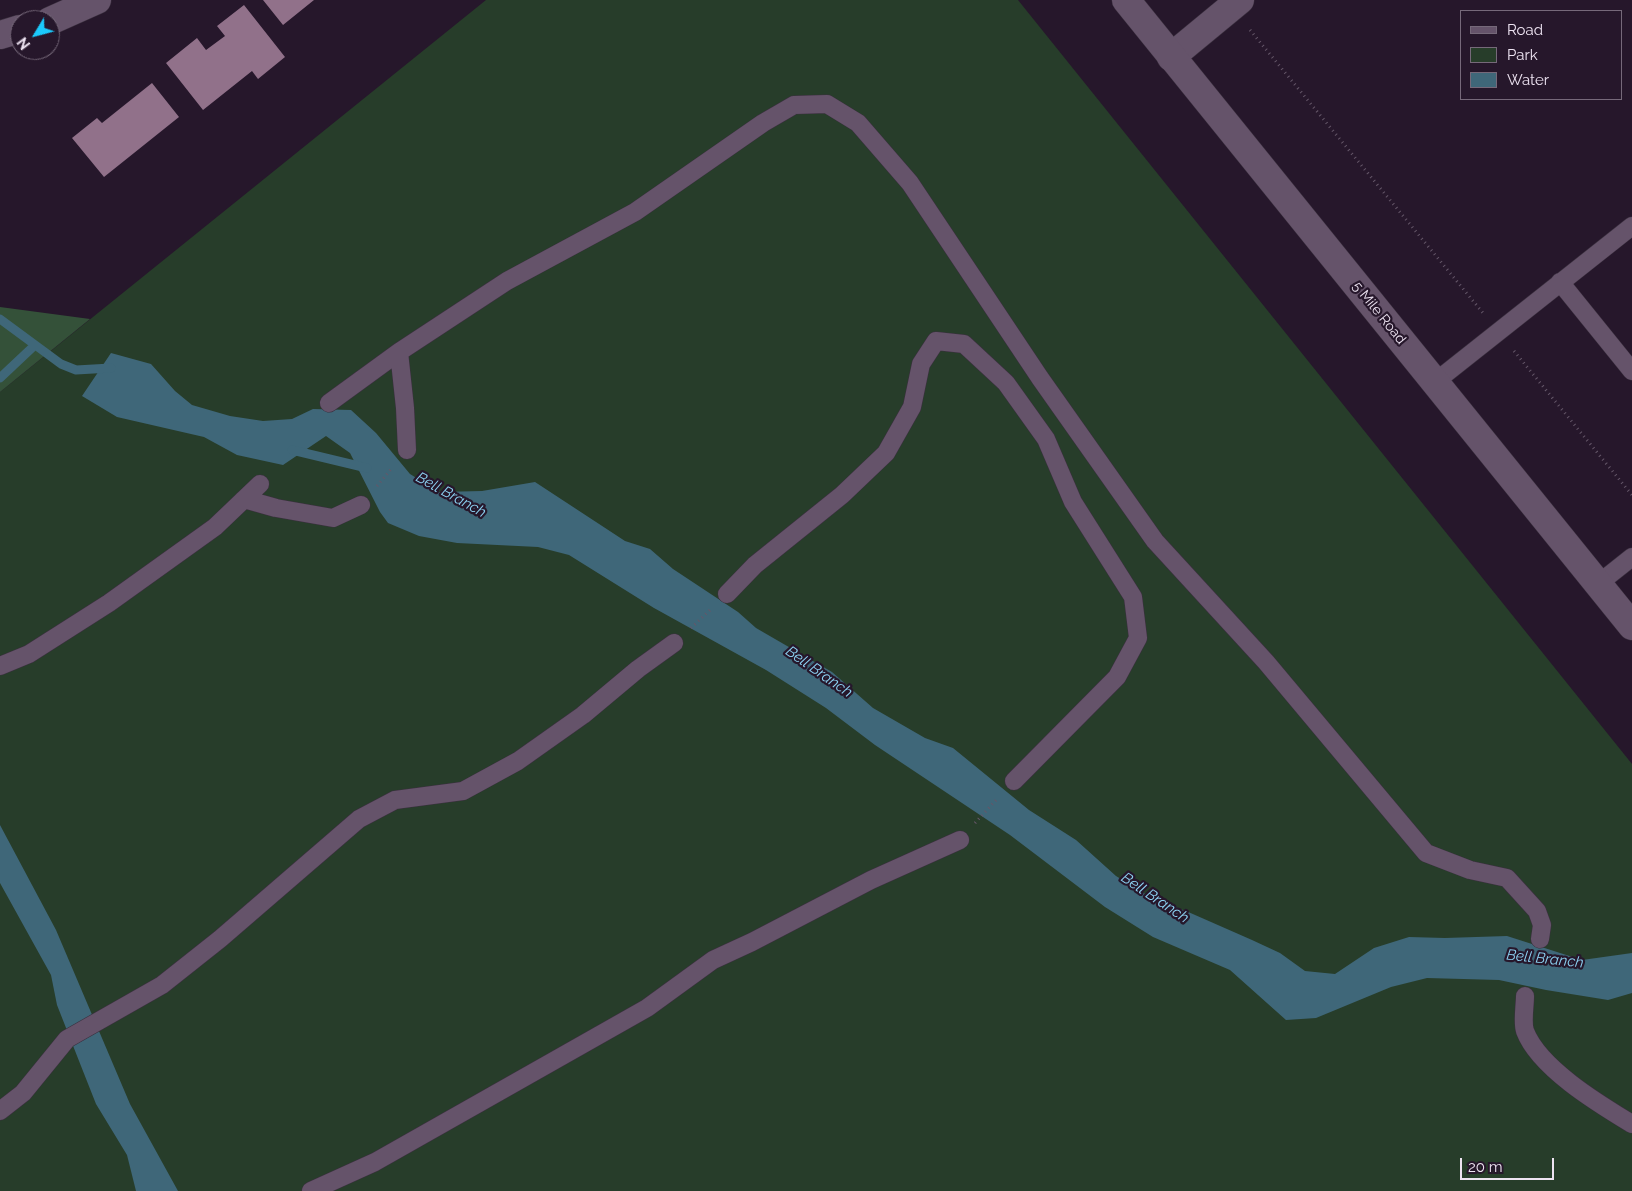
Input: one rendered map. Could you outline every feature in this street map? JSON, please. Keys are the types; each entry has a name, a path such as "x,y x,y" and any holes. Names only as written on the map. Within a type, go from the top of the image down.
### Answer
{"main road":[{"path":"60,17 97,0"},
{"name":"5 Mile Road","path":"1126,0 1632,626"},
{"path":"1171,57 1236,4"}],"lane":[{"path":"329,403 399,352 507,281 635,212 763,123 794,105 827,104 858,123 910,183 1040,378 1155,541 1266,662 1426,853 1470,870 1507,878 1537,911 1542,925 1540,939"},
{"path":"1435,382 1632,226"},
{"path":"1560,282 1632,371"},
{"path":"727,594 755,565 842,495 886,453 912,407 921,364 936,341 964,344 1006,383 1046,439 1073,502 1133,597 1138,638 1117,678 1014,781"},
{"path":"399,352 407,450"},
{"path":"0,666 29,654 109,603 215,527 260,484"},
{"path":"244,499 276,508 333,518 361,505"},
{"path":"1598,584 1632,557"},
{"path":"0,1111 23,1093 67,1039 162,985 228,933 359,819 395,800 463,791 518,761 583,715 638,669 674,643"},
{"path":"311,1191 375,1162 647,1008 712,960 752,942 898,867 960,840"},
{"path":"1525,996 1524,1030 1538,1055 1591,1099 1632,1124"}],"path":[{"path":"1236,4 1498,332 1632,496"},
{"path":"361,505 407,450"},
{"path":"674,643 727,594"},
{"path":"960,840 1014,781"}],"green space":[{"path":"486,0 1018,0 1632,764 1632,1191 0,1191 0,392"},
{"path":"0,307 90,319 0,392"}],"water":[{"path":"111,353 151,364 175,391 192,405 230,416 263,421 292,419 313,409 351,410 376,433 410,474 439,492 482,491 535,482 625,541 650,549 673,569 738,612 756,628 832,672 873,708 925,738 953,748 1029,810 1076,840 1116,876 1155,900 1186,911 1280,953 1305,971 1335,974 1374,948 1409,937 1507,936 1582,960 1632,953 1632,993 1608,1000 1499,980 1427,978 1391,987 1316,1018 1286,1020 1230,970 1153,937 1105,907 1010,835 875,745 826,708 766,670 654,608 569,555 538,547 457,543 419,536 388,523 380,512 350,453 326,436 283,465 237,455 204,437 117,417 82,396"},
{"path":"0,825 56,930 130,1104 178,1191 136,1191 127,1155 96,1104 81,1066 57,1005 51,975 0,883"}],"building":[{"path":"263,0 314,0 283,25"},
{"path":"244,5 285,57 258,79 252,71 203,110 166,63 197,38 206,50 225,36 217,26"},
{"path":"152,83 179,117 104,177 72,138 97,118 102,123"}],"waterway":[{"name":"Bell Branch","path":"0,319 61,364 76,370 111,368"},
{"path":"0,378 35,345"},
{"name":"Bell Branch","path":"292,450 367,468"}]}
